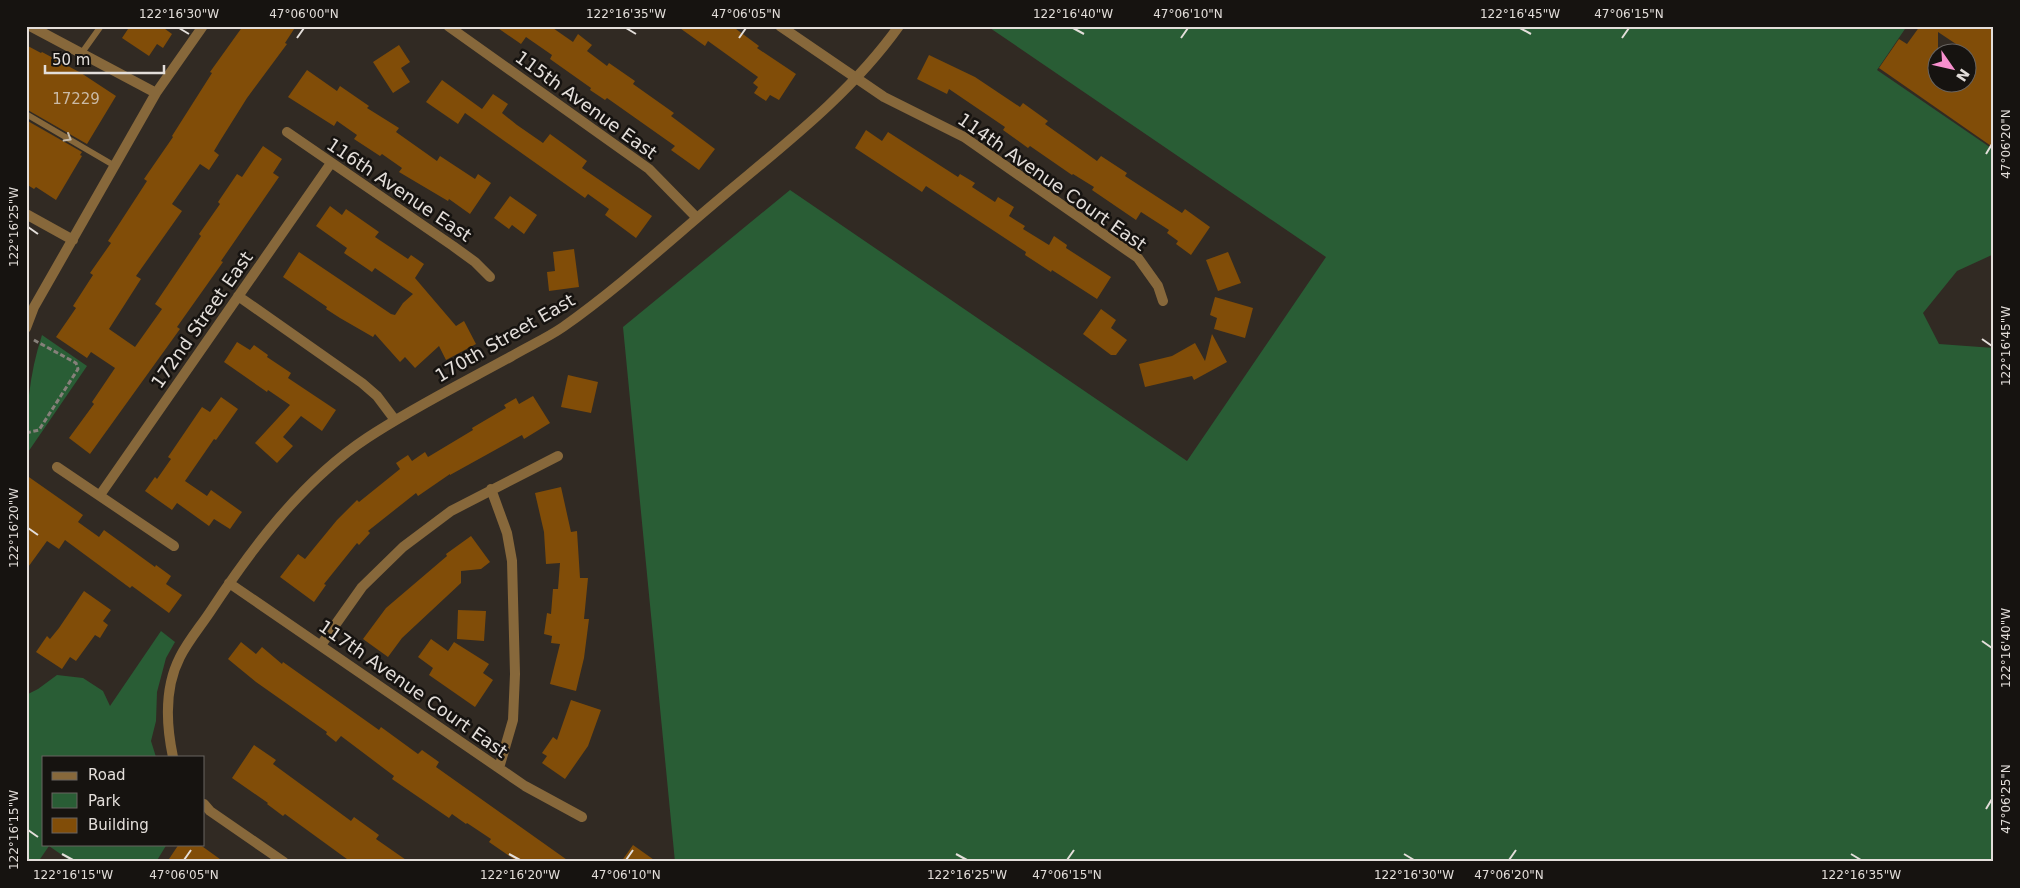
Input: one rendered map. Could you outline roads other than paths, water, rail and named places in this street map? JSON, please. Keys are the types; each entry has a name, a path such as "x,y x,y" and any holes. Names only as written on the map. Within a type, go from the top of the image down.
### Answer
{"street":[{"path":"30,26 156,93"},
{"path":"26,328 34,307 156,93 203,26"},
{"name":"115th Avenue East","path":"448,26 648,169 697,218"},
{"name":"114th Avenue Court East","path":"780,26 884,97 964,137 1138,258 1158,286 1163,301"},
{"name":"170th Street East","path":"173,756 168,733 167,712 180,657 253,550 304,491 338,460 364,440 396,420 560,329 619,286 813,120 855,79 899,26"},
{"name":"116th Avenue East","path":"287,132 453,246 475,262 490,277"},
{"name":"172nd Street East","path":"100,495 330,163"},
{"path":"26,214 73,240"},
{"path":"238,296 362,384 377,396 396,420"},
{"path":"321,645 362,587 404,547 451,511 558,456"},
{"path":"57,467 174,546"},
{"path":"491,489 507,533 512,561 516,674 513,720 499,768"},
{"name":"117th Avenue Court East","path":"229,583 499,768 533,790 582,817"},
{"path":"205,805 210,811 284,862"}],"lane":[{"path":"81,54 101,26"},
{"path":"26,114 115,166"}]}
